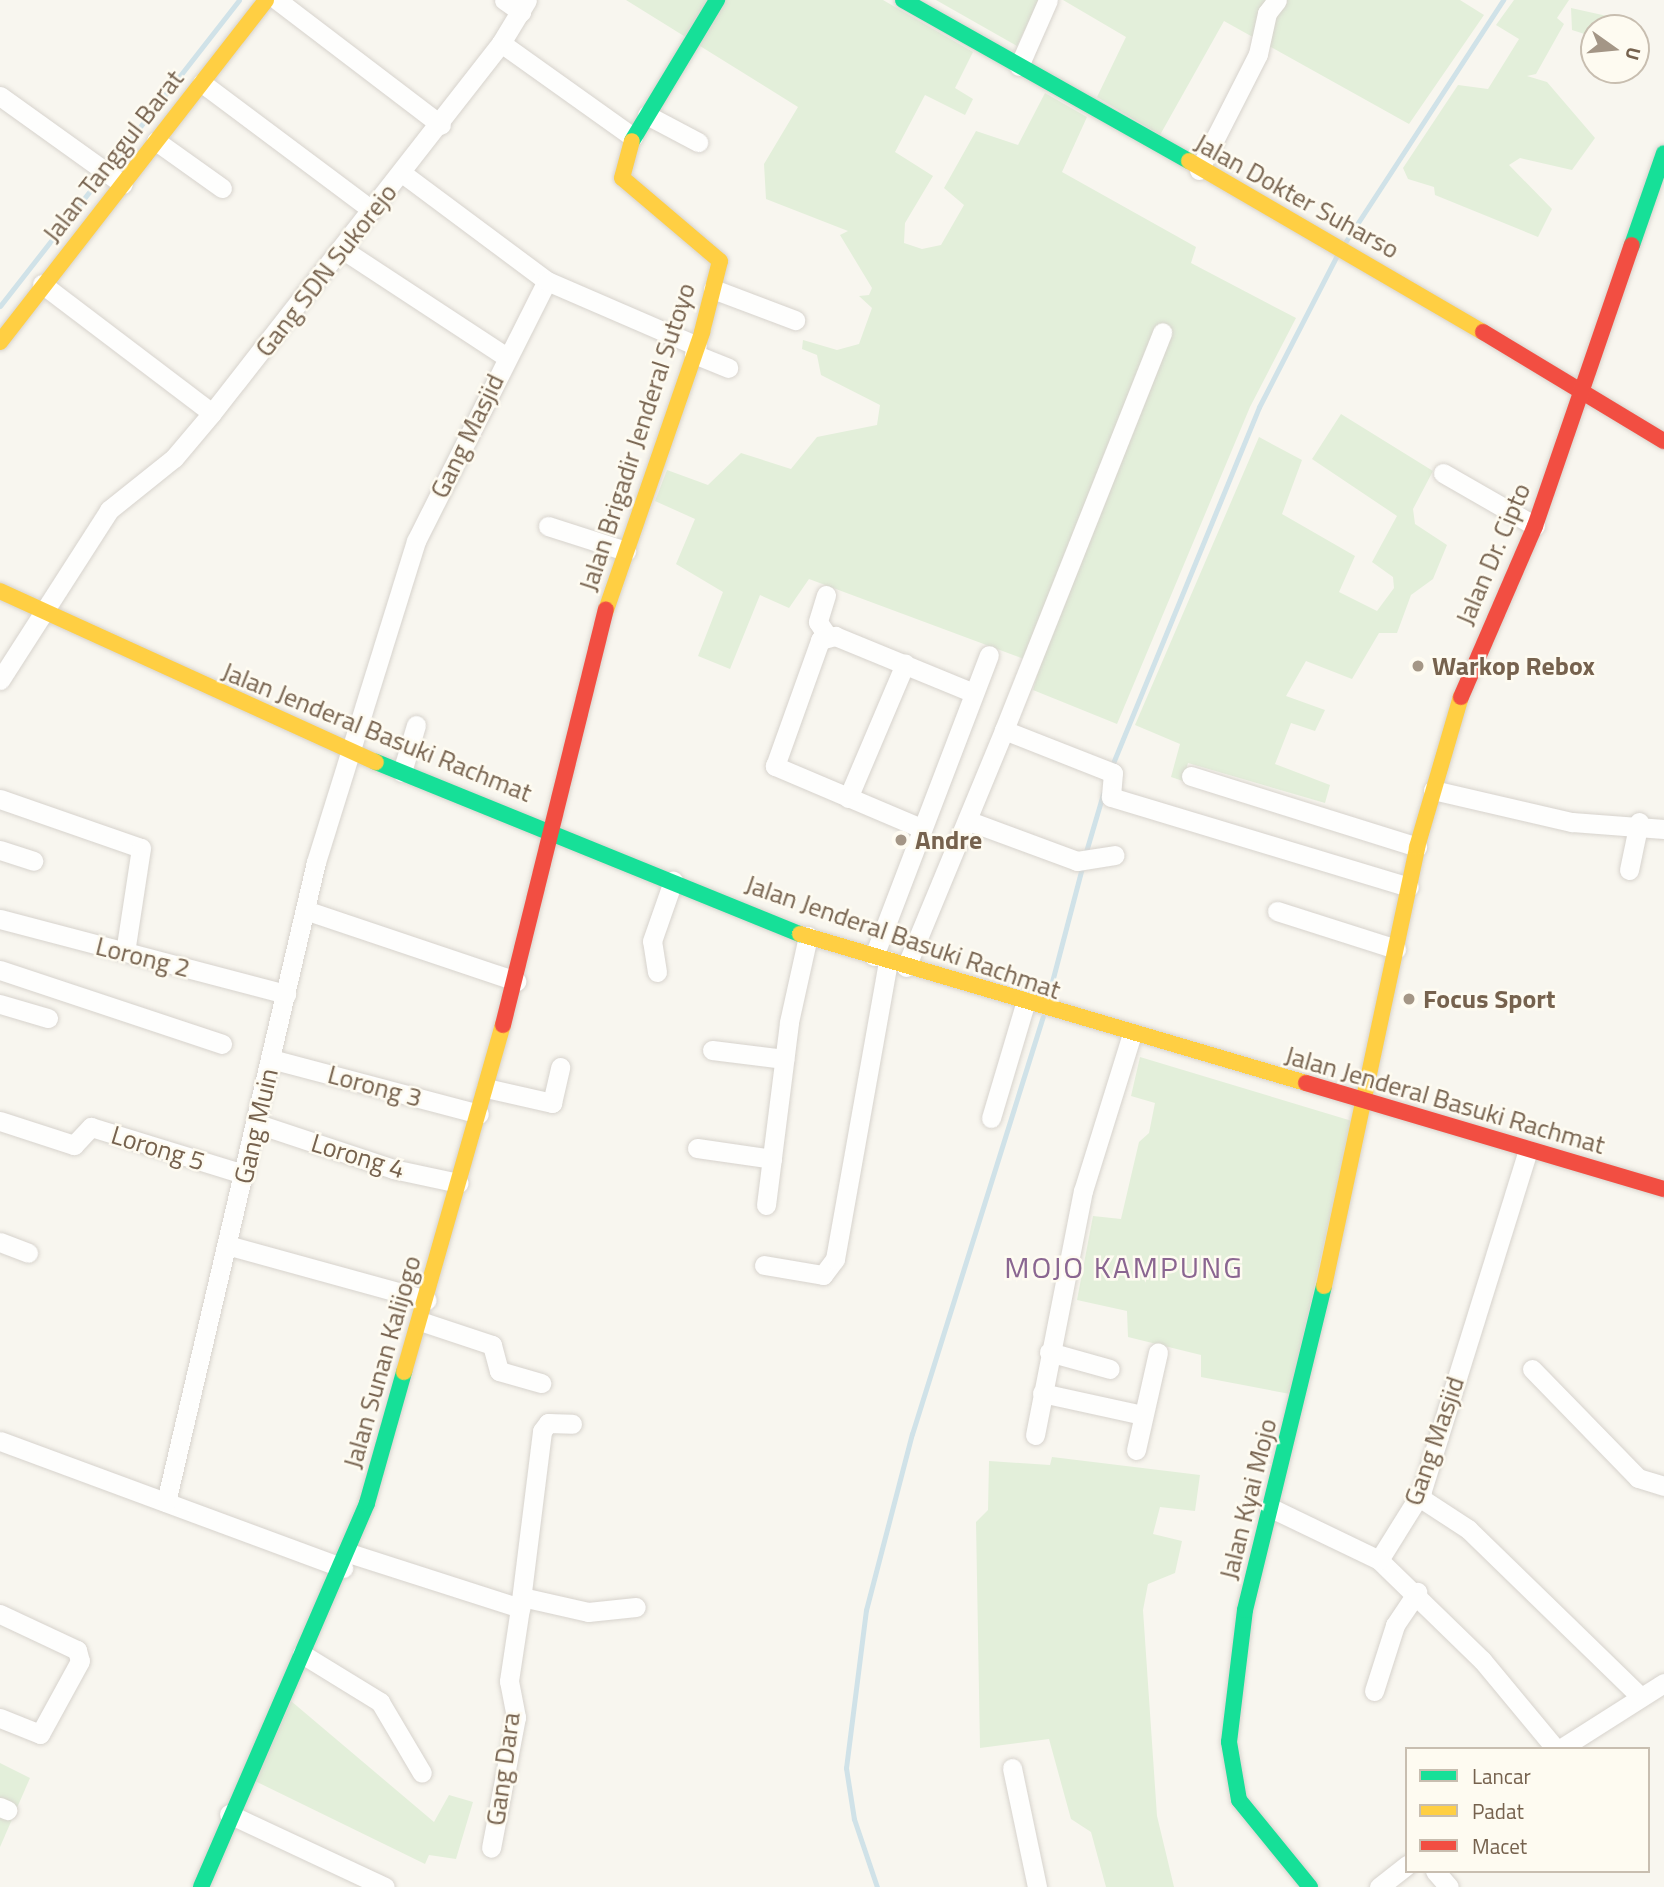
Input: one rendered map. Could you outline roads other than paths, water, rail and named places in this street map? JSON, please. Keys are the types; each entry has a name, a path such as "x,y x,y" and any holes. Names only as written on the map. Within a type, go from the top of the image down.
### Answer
{"street":[{"name":"Jalan Tanggul Barat","path":"0,342 42,284 266,0"},
{"path":"277,0 440,125"},
{"path":"504,0 524,6"},
{"name":"Jalan Brigadir Jenderal Sutoyo","path":"555,831 578,715 626,551 696,350 713,289 716,252 641,200 622,178 633,137 717,0"},
{"name":"Jalan Dokter Suharso","path":"903,0 1199,170 1359,257 1577,391 1664,441"},
{"path":"1020,65 1048,0"},
{"path":"1199,170 1258,54 1267,13 1277,0"},
{"name":"Gang SDN Sukorejo","path":"0,680 109,510 174,458 212,413 440,125 501,43 524,6"},
{"path":"501,43 633,137"},
{"path":"202,83 373,210"},
{"path":"0,96 122,184"},
{"path":"647,114 698,142"},
{"path":"156,141 222,188"},
{"name":"Jalan Dr. Cipto","path":"1368,1104 1396,948 1417,847 1433,790 1475,658 1535,526 1577,391 1664,153"},
{"path":"402,173 547,281 696,350 728,368"},
{"path":"342,249 505,356"},
{"name":"Gang Masjid","path":"354,752 416,541 505,356 547,281"},
{"path":"42,284 212,413"},
{"path":"713,289 795,320"},
{"path":"889,961 969,821 1162,332"},
{"path":"1443,473 1535,526"},
{"path":"548,526 626,551"},
{"name":"Jalan Jenderal Basuki Rachmat","path":"0,591 42,615 354,752 555,831 808,936 1131,1037 1664,1189"},
{"path":"826,595 818,622 827,634 974,693"},
{"path":"827,634 775,766 920,828"},
{"path":"764,1265 823,1275 835,1259 889,961 920,828 989,655"},
{"path":"848,798 905,664"},
{"path":"402,772 416,724"},
{"path":"1004,730 1106,770 1111,797 1409,887"},
{"name":"Gang Muin","path":"166,1502 258,1124 305,910 354,752"},
{"path":"1191,776 1417,847"},
{"path":"1433,790 1572,822 1639,822 1664,829"},
{"path":"0,799 141,848 125,952"},
{"path":"969,821 1084,862 1115,855"},
{"path":"1629,870 1639,822"},
{"name":"Jalan Sunan Kalijogo","path":"201,1887 229,1814 346,1560 420,1321 516,981 555,831"},
{"path":"0,850 33,860"},
{"path":"657,972 652,941 673,881"},
{"path":"305,910 516,981"},
{"path":"1277,911 1396,948"},
{"name":"Lorong 2","path":"0,919 286,994"},
{"path":"766,1205 785,1059 808,936"},
{"path":"0,970 222,1044"},
{"path":"0,1004 48,1018"},
{"path":"991,1118 1027,1004"},
{"path":"1035,1435 1049,1352 1083,1191 1131,1037"},
{"path":"712,1050 785,1059"},
{"name":"Lorong 3","path":"271,1059 479,1114"},
{"path":"486,1088 552,1103 560,1067"},
{"name":"Jalan Kyai Mojo","path":"1310,1887 1249,1819 1229,1742 1233,1677 1269,1507 1368,1104"},
{"name":"Lorong 5","path":"0,1121 74,1145 91,1127 244,1174"},
{"name":"Lorong 4","path":"258,1124 393,1169 459,1183"},
{"path":"697,1148 772,1159"},
{"name":"Gang Masjid","path":"1380,1560 1419,1497 1528,1150"},
{"path":"0,1242 28,1253"},
{"path":"227,1245 426,1300"},
{"path":"420,1321 492,1345 499,1371 541,1383"},
{"path":"1049,1352 1110,1369"},
{"path":"1136,1450 1158,1352"},
{"path":"1532,1369 1637,1478 1664,1486"},
{"path":"1042,1393 1143,1415"},
{"name":"Gang Dara","path":"491,1848 516,1717 509,1681 542,1430 548,1423 572,1424"},
{"path":"0,1442 166,1502 346,1560 521,1602 588,1612 636,1607"},
{"path":"1419,1497 1468,1529 1641,1698"},
{"path":"1269,1507 1380,1560 1417,1592 1564,1747 1664,1683"},
{"path":"1374,1691 1395,1625 1417,1592"},
{"path":"0,1614 77,1650 80,1661 40,1734 0,1718"},
{"path":"302,1654 380,1702 422,1773"},
{"path":"1012,1768 1037,1887"},
{"path":"229,1814 386,1887"},
{"path":"1379,1887 1405,1867"},
{"path":"1437,1873 1449,1887"}],"waterway":[{"path":"0,306 239,0"},
{"path":"1346,241 1503,0"},
{"path":"1111,768 1259,407 1337,255"},
{"path":"1085,855 1103,794"},
{"path":"1048,997 1083,864"},
{"path":"877,1887 854,1819 846,1768 866,1610 912,1434 1043,1017"}],"place":[{"name":"Warkop Rebox","path":"1418,666"},
{"name":"Andre","path":"901,840"},
{"name":"Focus Sport","path":"1409,999"}],"district":[{"name":"MOJO KAMPUNG","path":"1124,1267"}]}
